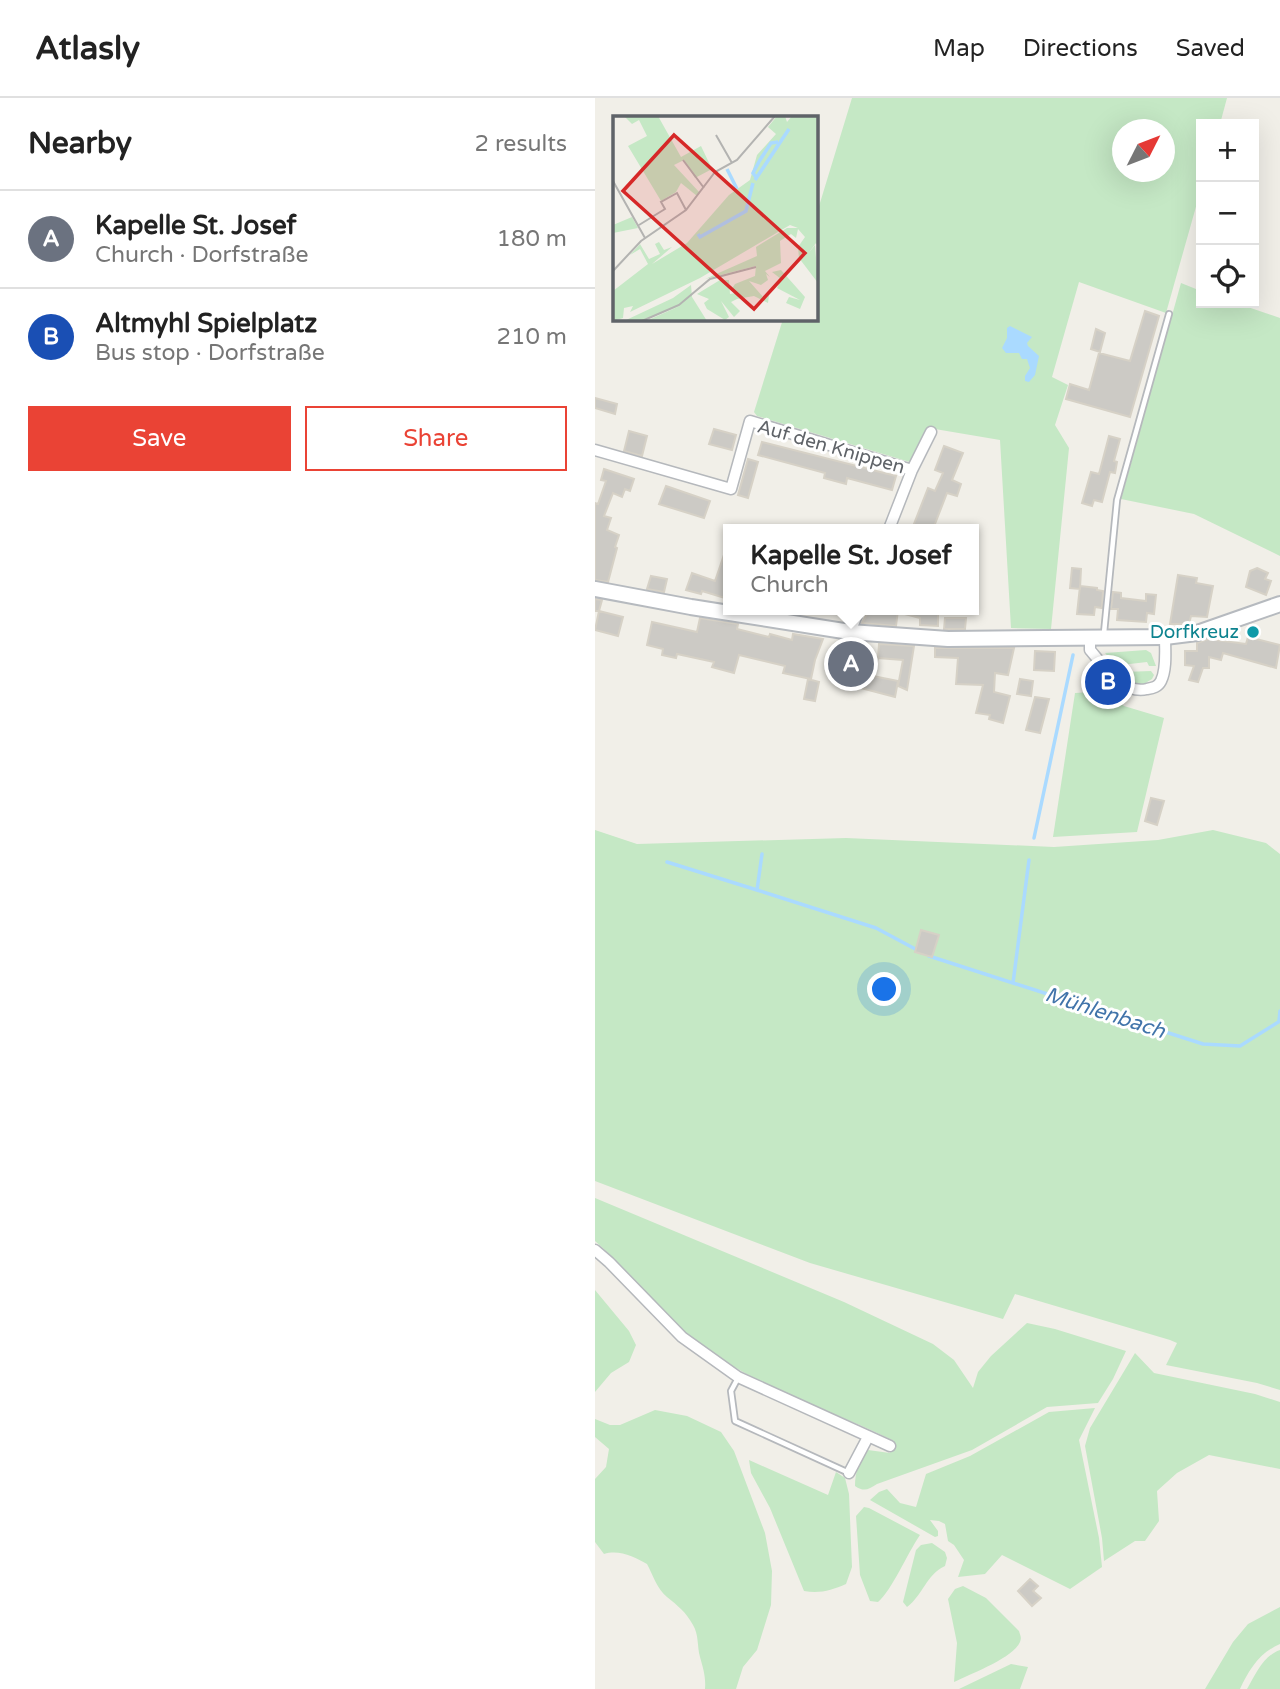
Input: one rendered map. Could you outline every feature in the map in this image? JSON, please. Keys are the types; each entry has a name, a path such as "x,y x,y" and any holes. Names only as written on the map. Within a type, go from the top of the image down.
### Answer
{"main road":[{"path":"595,589 723,612"},
{"path":"742,615 850,632 948,639 1165,637 1197,633 1280,604"}],"street":[{"name":"Auf den Knippen","path":"595,450 731,489 750,421 912,470"},
{"name":"Auf den Knippen","path":"891,524 912,470 931,432"},
{"path":"850,632 857,615"},
{"path":"1097,637 1090,650 1114,676 1131,689 1143,691 1157,686 1162,680 1165,637"},
{"path":"595,1250 682,1337 738,1377 890,1446"},
{"path":"849,1473 867,1437"}],"lane":[{"path":"1097,637 1117,500 1169,314"},
{"path":"738,1377 731,1391 735,1422 849,1473"}],"green space":[{"path":"852,98 1227,98 1221,119 1196,119 1196,207 1166,313 1079,282 1052,377 1068,385 1055,425 1069,448 1051,629 1011,628 1000,440 929,428 913,463 757,416 754,412 783,320 817,320 817,213"},
{"path":"1181,283 1196,289 1196,308 1251,308 1280,318 1280,556 1194,514 1121,499"},
{"path":"1146,650 1151,653 1156,666 1149,666 1147,662 1121,665 1115,660 1113,662 1105,653"},
{"path":"1151,671 1154,675 1152,679 1142,685 1133,682 1124,672"},
{"path":"1107,691 1124,706 1164,718 1137,832 1053,837 1075,693"},
{"path":"595,830 637,844 846,838 1054,847 1158,840 1213,830 1266,843 1280,854 1280,1390 1166,1365 1177,1343 1170,1340 1015,1294 1003,1319 810,1263 595,1181"},
{"path":"595,1198 844,1302 933,1344 954,1360 973,1388 978,1372 991,1356 1027,1323 1126,1351 1098,1403 1047,1407 972,1450 864,1490 855,1486 855,1481 865,1454 868,1450 890,1453 894,1441 768,1385 720,1359 698,1343 595,1241"},
{"path":"595,1290 629,1331 636,1345 629,1362 611,1373 595,1392"},
{"path":"1135,1353 1154,1373 1255,1394 1280,1402 1280,1469 1209,1455 1177,1473 1157,1491 1159,1521 1145,1541 1135,1541 1104,1561 1085,1446 1090,1428"},
{"path":"1095,1408 1079,1440 1099,1538 1102,1567 1070,1589 1002,1555 985,1574 958,1577 964,1560 948,1541 945,1524 930,1520 938,1531 938,1536 935,1537 870,1500 887,1489 900,1503 916,1507 926,1474 970,1456 1049,1412"},
{"path":"655,1410 687,1416 721,1432 734,1451 765,1533 772,1571 771,1605 757,1650 743,1667 736,1689 705,1689 696,1633 688,1616 661,1590 647,1564 621,1553 604,1554 595,1542 595,1479 606,1467 609,1449 595,1437 595,1419 610,1425 620,1425"},
{"path":"749,1460 828,1495 836,1472 845,1478 849,1494 852,1567 846,1584 826,1591 804,1591 770,1508 751,1473"},
{"path":"864,1507 920,1535 889,1589 878,1602 870,1601 860,1575 856,1516"},
{"path":"932,1543 945,1552 945,1566 933,1575 907,1607 903,1602 916,1550 921,1545"},
{"path":"963,1586 986,1598 1019,1631 1021,1639 1016,1648 1000,1660 954,1682 957,1643 948,1599 955,1589"},
{"path":"1280,1607 1280,1644 1266,1652 1255,1663 1240,1689 1205,1689 1233,1642 1248,1624"},
{"path":"1280,1650 1280,1689 1247,1689 1264,1661"},
{"path":"1011,1664 1028,1667 1020,1689 959,1689"}],"water":[{"path":"1010,326 1032,337 1027,343 1028,346 1039,356 1035,375 1029,382 1025,381 1030,368 1027,359 1022,359 1019,353 1006,353 1002,348 1007,338 1007,328"}],"building":[{"path":"1145,311 1159,316 1130,417 1066,399 1070,384 1089,390 1099,353 1130,361"},
{"path":"1096,329 1105,333 1100,352 1091,349"},
{"path":"595,398 617,404 615,414 595,408"},
{"path":"714,429 736,435 732,450 709,444"},
{"path":"629,431 647,436 642,456 624,451"},
{"path":"1109,436 1120,439 1114,461 1117,462 1115,473 1110,472 1102,502 1094,500 1092,506 1082,503 1091,472 1099,474"},
{"path":"762,442 896,476 892,490 847,478 846,484 824,478 825,473 758,455"},
{"path":"944,446 963,453 952,480 961,484 957,496 947,493 935,524 914,524 928,488 935,491 943,473 935,470"},
{"path":"748,459 758,462 748,498 738,495"},
{"path":"604,469 634,479 630,491 625,489 622,497 613,493 604,516 611,518 607,530 619,535 608,582 595,580 595,503 598,504 606,481 601,480"},
{"path":"666,486 710,501 704,518 659,504"},
{"path":"723,558 723,597 702,591 701,594 686,590 692,573 715,581"},
{"path":"1072,568 1081,569 1080,589 1070,588"},
{"path":"1257,568 1268,573 1265,579 1271,581 1266,595 1246,587 1250,571"},
{"path":"1178,575 1197,578 1196,583 1213,586 1207,617 1191,616 1189,624 1170,624"},
{"path":"651,576 667,579 664,592 647,589"},
{"path":"1080,586 1103,591 1102,608 1095,607 1094,615 1077,614"},
{"path":"1113,592 1121,593 1121,598 1146,601 1146,594 1156,595 1154,614 1147,613 1146,622 1117,620 1118,609 1111,609"},
{"path":"595,599 602,600 599,611 595,611"},
{"path":"599,611 623,617 618,636 595,630"},
{"path":"866,615 897,615 896,626 862,623"},
{"path":"909,615 938,615 938,626 920,625 920,618"},
{"path":"700,618 738,624 737,629 769,637 770,634 792,640 793,634 823,639 811,679 783,673 785,666 739,655 734,673 712,667 714,662 677,654 676,658 662,655 663,649 647,645 652,622 697,632"},
{"path":"945,618 966,618 965,629 944,629"},
{"path":"1248,637 1280,645 1276,668 1223,653 1221,660 1209,657 1209,668 1203,668 1198,682 1189,680 1194,666 1185,665 1185,651 1197,651 1197,643 1208,639 1246,644"},
{"path":"879,644 914,646 907,690 898,686 903,660 878,658"},
{"path":"935,648 1014,648 1008,675 995,673 994,692 1010,696 1003,723 989,719 990,715 976,713 983,685 956,684 958,658 935,657"},
{"path":"1035,651 1055,652 1054,671 1034,670"},
{"path":"847,653 878,658 873,676 898,681 895,697 861,688 863,683 843,679"},
{"path":"808,679 819,682 815,701 804,699"},
{"path":"1020,679 1033,681 1031,696 1017,694"},
{"path":"1035,697 1049,699 1040,733 1026,730"},
{"path":"1151,798 1164,801 1157,825 1145,821"},
{"path":"921,930 939,935 932,957 915,952"},
{"path":"1030,1579 1038,1586 1033,1591 1041,1598 1032,1606 1018,1591"}],"waterway":[{"path":"1034,838 1073,655"},
{"path":"762,854 757,890 876,928 919,951"},
{"path":"1013,983 1029,860"},
{"path":"667,862 757,890"},
{"name":"Mühlenbach","path":"929,956 1203,1044 1240,1046 1280,1021"},
{"path":"1279,1021 1280,1011"}],"place":[{"name":"Dorfkreuz","path":"1253,632"},
{"name":"Kapelle St. Josef","path":"851,664"},
{"name":"Altmyhl Spielplatz","path":"1108,682"}]}
